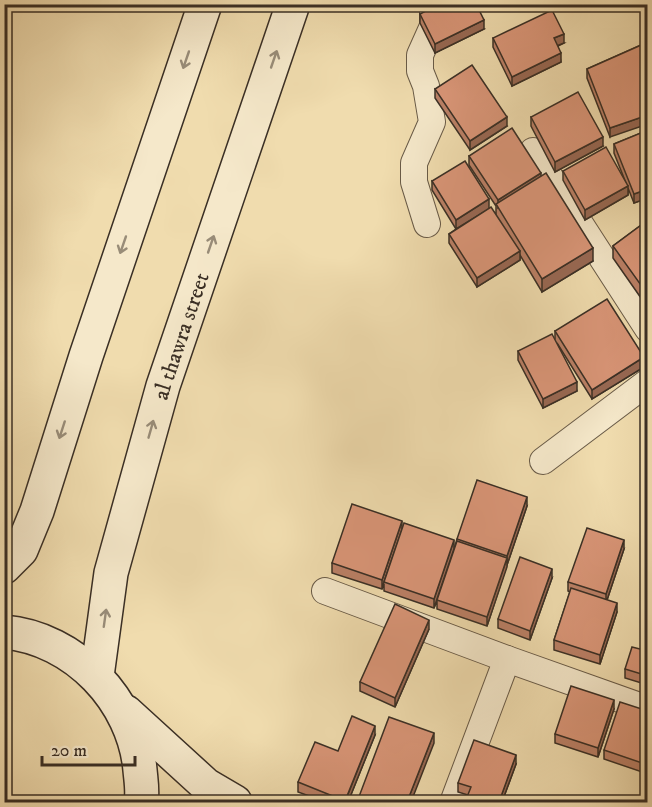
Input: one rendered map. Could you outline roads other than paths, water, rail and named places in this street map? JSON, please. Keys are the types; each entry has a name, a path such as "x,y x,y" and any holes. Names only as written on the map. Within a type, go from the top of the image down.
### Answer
{"main road":[{"path":"4,567 21,550 37,511 86,356 205,4"},
{"name":"al thawra street","path":"97,676 111,573 163,386 293,4"},
{"path":"4,632 20,633 64,651 97,676 122,709 206,784 235,802"},
{"path":"122,709 138,752 141,802"}],"street":[{"path":"427,224 414,182 414,163 432,122 426,86 420,71 420,55 433,26 433,4"},
{"path":"533,151 648,329"},
{"path":"543,461 648,382"},
{"path":"325,591 648,709"},
{"path":"454,800 507,659"}]}
